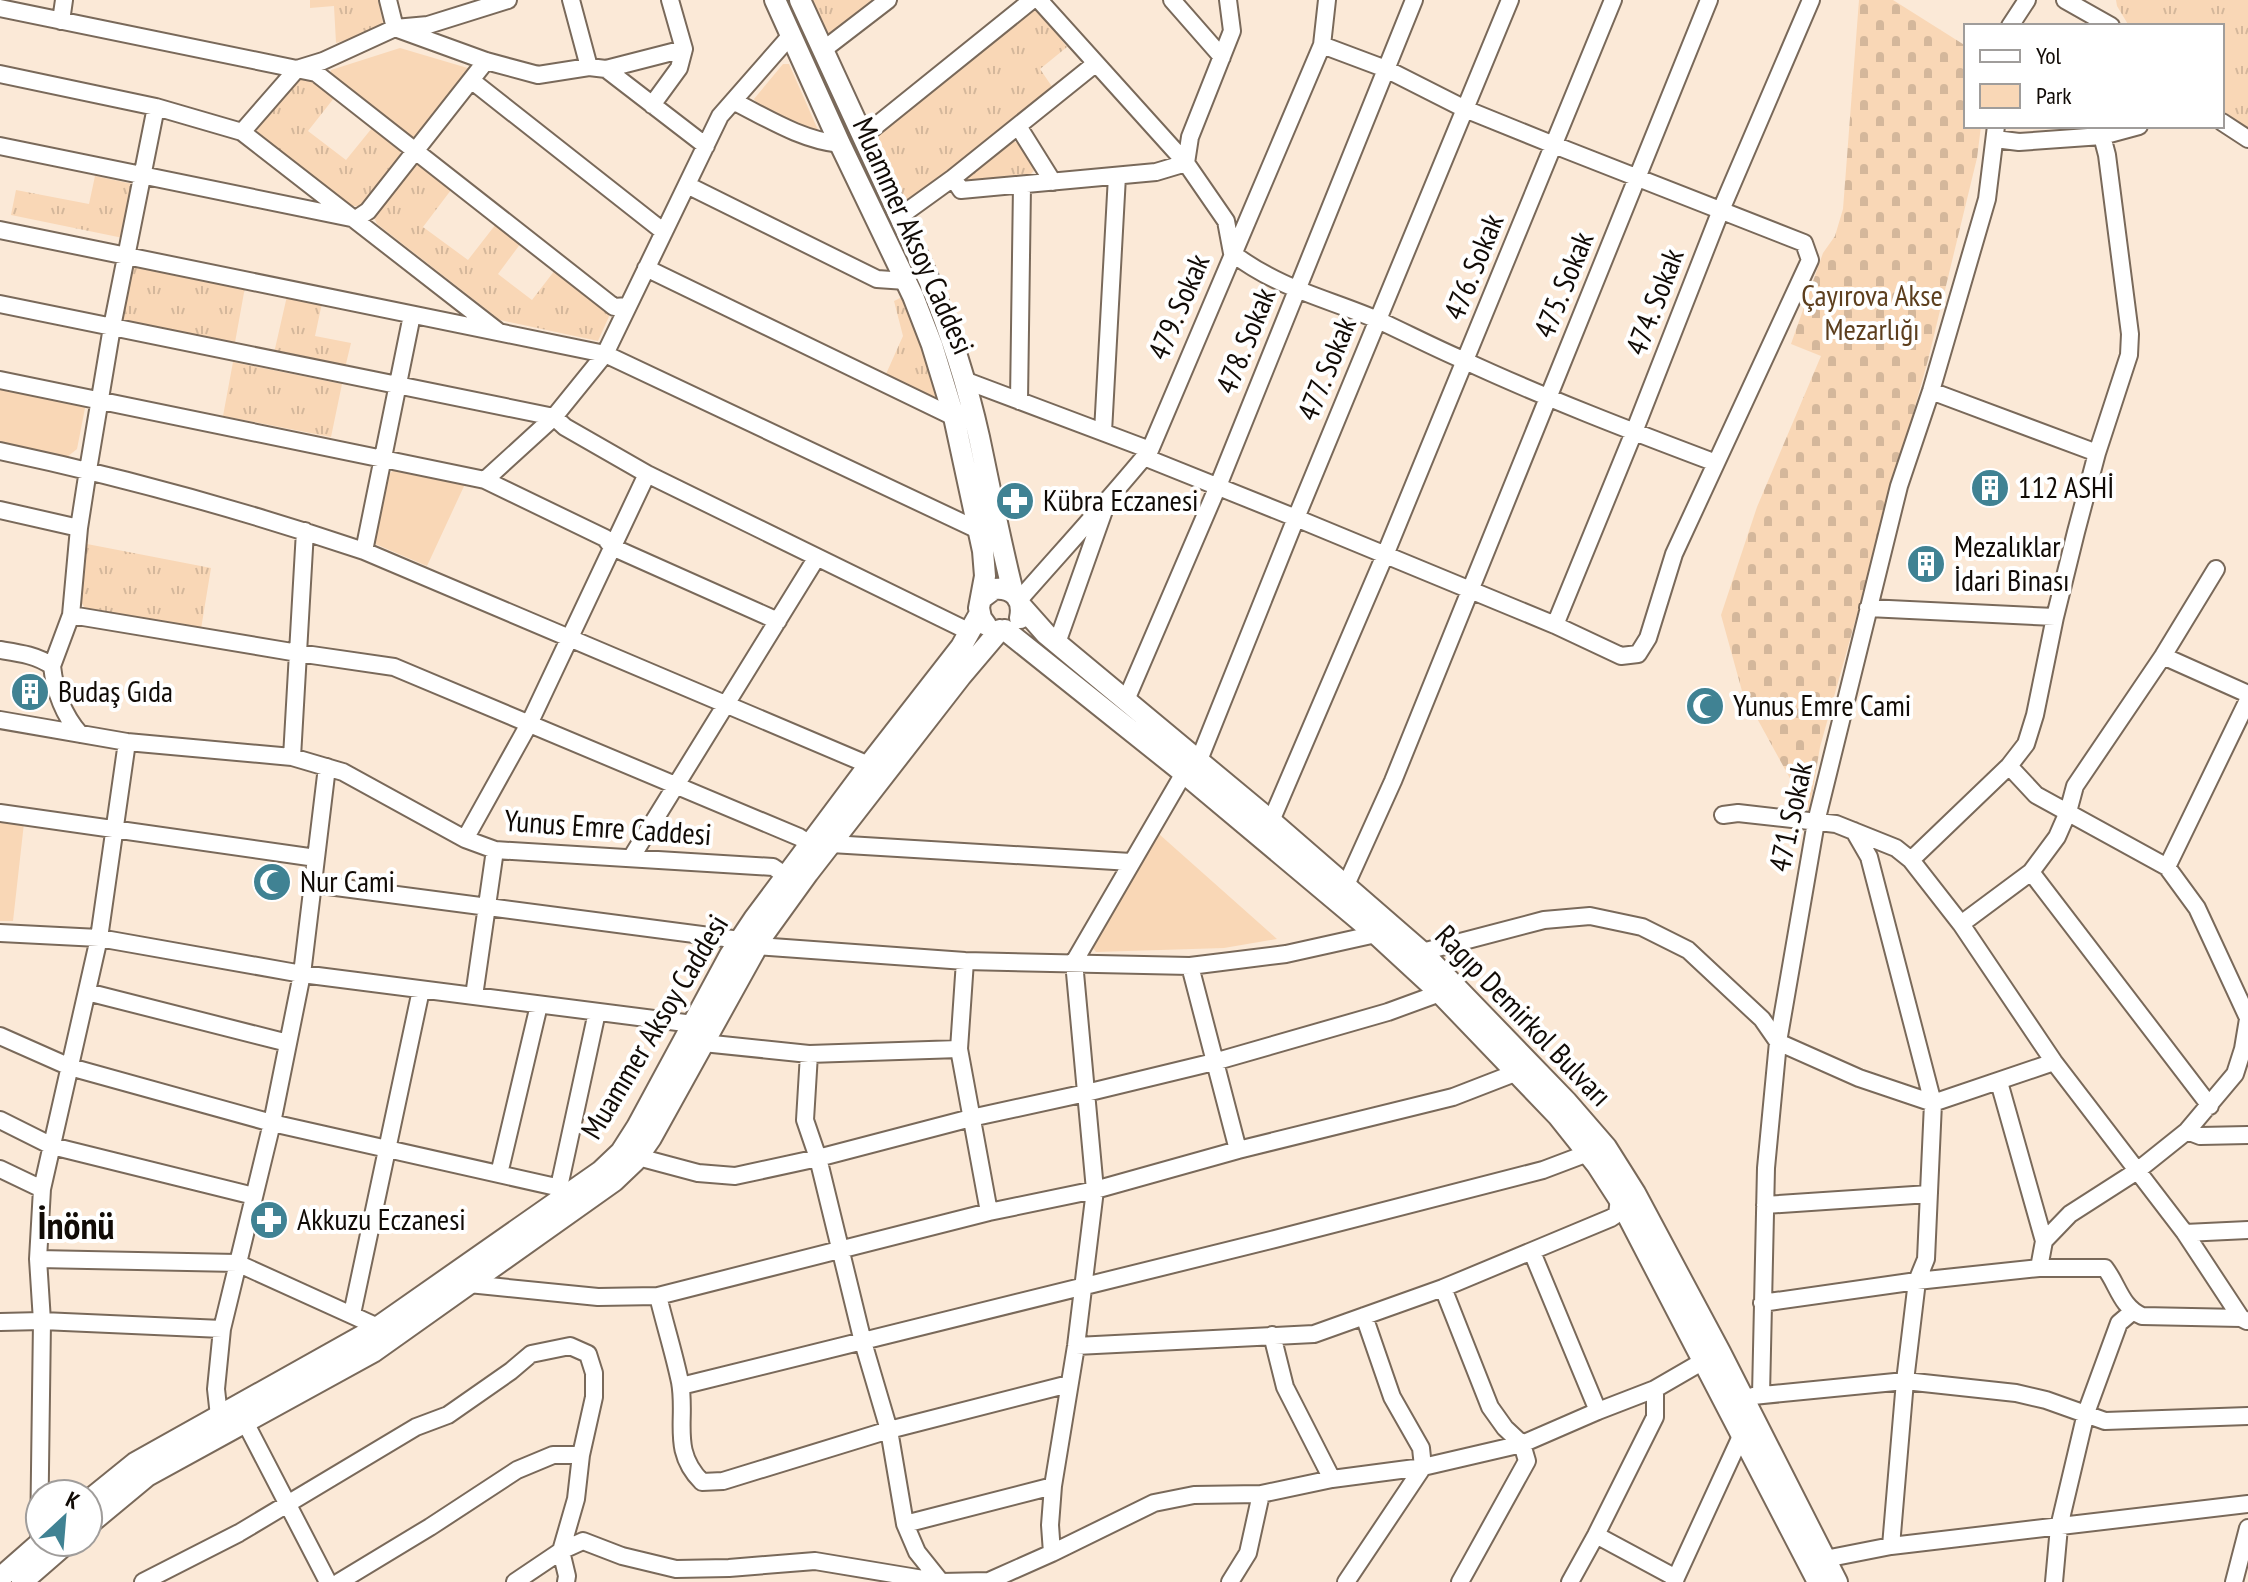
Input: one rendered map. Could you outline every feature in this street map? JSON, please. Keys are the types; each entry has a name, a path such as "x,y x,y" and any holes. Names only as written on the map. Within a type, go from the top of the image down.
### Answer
{"main road":[{"name":"Muammer Aksoy Caddesi","path":"775,0 906,281 932,345 954,417 985,565 981,606 970,632 955,656 810,844 793,880"},
{"path":"104,1511 137,1483 373,1352 582,1205 628,1169 651,1138 703,1043 748,943 793,880 831,844 961,676 1002,630 1018,622 1018,600 1001,548 979,435 947,324 800,0"},
{"path":"1002,630 987,625 981,606 994,589 1004,588 1018,600"},
{"name":"Ragıp Demirkol Bulvarı","path":"1018,600 1039,628 1126,700 1192,766 1440,993 1558,1116 1619,1199 1712,1356 1743,1396 1837,1582"},
{"name":"Ragıp Demirkol Bulvarı","path":"1002,630 1271,821 1422,952 1567,1102 1611,1154 1635,1193 1712,1356"},
{"name":"Muammer Aksoy Caddesi","path":"104,1488 135,1463 378,1327 566,1189 601,1171 628,1143 693,1024 748,943"},
{"name":"Ragıp Demirkol Bulvarı","path":"1743,1396 1742,1434 1818,1582"},
{"path":"0,1578 24,1557"},
{"path":"22,1582 50,1558"}],"street":[{"path":"61,21 64,0"},
{"path":"388,0 395,28"},
{"path":"242,132 297,69 323,61 395,28 428,25 508,0"},
{"path":"571,0 589,67"},
{"path":"652,105 679,68 684,49 670,0"},
{"path":"823,50 888,0"},
{"path":"862,137 1032,0"},
{"path":"1039,0 1186,163 1226,221 1232,253 1255,270 1297,291 1378,320 1465,362 1716,463"},
{"path":"1172,0 1222,57"},
{"path":"1186,163 1190,137 1232,31 1228,0"},
{"name":"479. Sokak","path":"1018,600 1147,454 1322,45 1327,0"},
{"name":"478. Sokak","path":"1126,700 1218,486 1414,0"},
{"name":"477. Sokak","path":"1074,962 1131,862 1192,766 1510,0"},
{"name":"476. Sokak","path":"1271,821 1385,555 1613,0"},
{"name":"475. Sokak","path":"1346,885 1393,781 1709,0"},
{"name":"474. Sokak","path":"1555,625 1721,210 1811,0"},
{"path":"2011,24 2027,0"},
{"path":"2065,0 2107,24"},
{"path":"0,8 316,73 614,307 628,306"},
{"path":"395,28 486,61 538,75 589,67 606,69 684,49"},
{"path":"485,480 554,417 605,354 720,116 791,35"},
{"path":"964,380 1103,432 1218,486 1555,625 1621,656 1638,654 1648,638 1674,554 1810,260 1804,243 1465,109 1386,69 1322,45"},
{"path":"0,146 356,219 368,211 486,61"},
{"path":"899,217 953,178 1095,64"},
{"path":"606,69 706,146"},
{"path":"0,74 156,107 242,132 502,334"},
{"path":"471,80 664,232"},
{"path":"733,101 806,137 840,144"},
{"path":"80,734 62,708 52,666 71,615 88,470 112,327 156,107"},
{"path":"2224,123 2248,139"},
{"path":"1018,126 1053,182"},
{"path":"1995,133 2019,142 2102,136 2132,128"},
{"name":"471. Sokak","path":"1743,1396 1762,1303 1766,1168 1778,1042 1816,822 1899,486 1931,391 1987,199 1995,133"},
{"path":"1911,860 2009,766 2026,744 2035,715 2055,617 2097,453 2129,355 2130,334 2102,136"},
{"path":"953,178 961,190 1156,172 1186,163"},
{"path":"1103,432 1117,176"},
{"path":"687,185 877,279 906,281"},
{"path":"1019,401 1022,185"},
{"path":"0,230 605,354 978,530"},
{"path":"646,268 954,417"},
{"path":"0,304 554,417 565,427 647,474 970,632"},
{"path":"364,551 412,315"},
{"path":"0,380 485,480 605,538 612,547 778,621"},
{"path":"1931,391 2097,453"},
{"path":"0,451 88,470 305,531 364,551 869,765"},
{"path":"465,839 529,724 647,474"},
{"path":"1057,643 1109,496"},
{"path":"0,510 79,528"},
{"path":"292,757 305,531"},
{"path":"631,858 817,557"},
{"path":"1961,924 2031,872 2057,837 2075,786 2163,656 2216,569"},
{"path":"1868,608 2055,617"},
{"path":"71,615 394,667 810,844"},
{"path":"0,650 30,655 52,666"},
{"path":"2163,656 2248,694"},
{"path":"2167,867 2248,700"},
{"name":"Yunus Emre Caddesi","path":"0,720 127,742 292,757 343,772 465,839 495,850 773,867 793,880"},
{"path":"41,1478 42,1321 38,1259 42,1189 99,938 127,742"},
{"path":"2009,766 2036,795 2167,867 2197,908 2248,1019 2235,1074 2210,1106 2187,1131 2137,1171 2070,1214 2044,1241"},
{"path":"219,1416 216,1389 222,1329 272,1123 302,974 327,767"},
{"path":"0,813 316,858"},
{"path":"1723,815 1738,813 1836,824 1896,848 1911,860 1961,924 2054,1062 2185,1233 2244,1320"},
{"path":"1854,831 1869,857 1933,1103 1926,1259 1917,1281 1891,1546"},
{"path":"831,844 1131,862"},
{"path":"474,996 495,850"},
{"path":"2031,872 2210,1106"},
{"path":"313,884 748,943 965,961 1190,966 1286,954 1376,934"},
{"path":"1422,952 1544,920 1590,916 1642,927 1688,950 1762,1019 1778,1042 1859,1078 1933,1103 2054,1062"},
{"path":"0,933 99,938 302,974 693,1024"},
{"path":"965,961 959,1049 989,1212"},
{"path":"1052,1553 1050,1525 1053,1486 1076,1346 1095,1190 1074,962"},
{"path":"1190,966 1238,1150"},
{"path":"352,1314 421,990"},
{"path":"87,992 288,1043"},
{"path":"638,1157 698,1173 735,1176 1214,1062 1388,1012 1440,993"},
{"path":"499,1174 539,1005"},
{"path":"0,1036 70,1067 272,1123 566,1189 597,1012"},
{"path":"703,1043 809,1054 959,1049"},
{"path":"809,1054 805,1120 818,1158 863,1342 889,1430 905,1524 917,1552 941,1582"},
{"path":"469,1284 598,1297 658,1296 989,1212 1095,1190 1238,1150 1453,1097 1515,1073"},
{"path":"1999,1082 2044,1241 2039,1268"},
{"path":"0,1120 52,1146 254,1196"},
{"path":"2187,1131 2200,1136 2248,1135"},
{"path":"681,1386 1528,1174 1588,1153"},
{"path":"0,1169 42,1189"},
{"path":"1765,1205 1929,1194"},
{"path":"1076,1346 1314,1334 1532,1252 1617,1214 1619,1199"},
{"path":"2185,1233 2248,1230"},
{"path":"1532,1252 1598,1411"},
{"path":"38,1259 237,1263 378,1327"},
{"path":"1762,1303 2039,1268 2105,1268 2132,1312 2142,1316 2244,1320"},
{"path":"1443,1288 1490,1407 1522,1444 1527,1461 1460,1582"},
{"path":"658,1296 681,1386 681,1443 690,1471 702,1482 723,1481 889,1430 1069,1384"},
{"path":"2054,1582 2059,1527 2086,1413 2119,1323 2132,1312"},
{"path":"1346,1582 1423,1467 1421,1448 1392,1397 1364,1316"},
{"path":"0,1322 222,1329"},
{"path":"1272,1335 1285,1387 1332,1479"},
{"path":"143,1582 239,1533 416,1427 448,1415 531,1354 570,1346 588,1354 594,1373 594,1397 581,1455 576,1499 561,1551 566,1582"},
{"path":"515,1582 561,1551 583,1541 622,1556 676,1569 815,1561 941,1582 989,1581 1154,1503 1194,1495 1261,1494 1332,1479 1423,1467 1522,1444 1655,1389 1712,1356"},
{"path":"1743,1396 1905,1381 2016,1393 2105,1421 2248,1416"},
{"path":"1570,1582 1655,1417 1655,1389"},
{"path":"245,1422 328,1582"},
{"path":"1596,1535 1675,1580 1742,1434"},
{"path":"339,1582 517,1470 553,1455 581,1455"},
{"path":"905,1524 1053,1486"},
{"path":"1230,1582 1248,1553 1261,1494"},
{"path":"1825,1559 1891,1546 2248,1504"},
{"path":"2234,1582 2248,1528"}],"green space":[{"path":"310,0 378,0 383,23 376,31 336,43 334,6 310,8"},
{"path":"783,0 789,0 918,278 913,281"},
{"path":"809,0 878,0 826,38"},
{"name":"Çayırova Akse Mezarlığı","path":"1859,0 1893,0 1964,45 1964,128 1981,128 1977,158 1928,360 1820,747 1809,813 1742,691 1721,615 1757,507 1821,356 1791,344 1823,253 1835,236 1843,209"},
{"path":"2116,0 2248,0 2248,134 2224,116 2224,24 2128,24"},
{"path":"1031,11 1038,11 1067,47 1040,69 1055,91 912,203 904,203 874,141"},
{"path":"400,48 471,69 418,140 409,140 329,78 331,70"},
{"path":"783,64 789,64 818,130 813,132 758,106 754,99"},
{"path":"298,76 309,79 334,98 308,131 346,160 372,128 400,150 400,155 361,206 350,206 258,133 255,125"},
{"path":"1013,142 1020,142 1036,168 1031,174 969,182 966,178"},
{"path":"414,164 451,190 423,227 468,260 496,224 521,243 498,274 532,300 555,270 611,312 598,341 500,320 377,224 373,215"},
{"path":"95,176 133,184 123,238 11,215 16,190 89,204"},
{"path":"132,264 245,287 234,348 126,323 121,318"},
{"path":"287,296 322,303 315,336 351,343 345,368 274,353"},
{"path":"904,296 941,396 933,398 886,374 903,336 894,301"},
{"path":"233,362 342,384 331,437 223,416"},
{"path":"0,385 86,403 77,449 67,457 0,444"},
{"path":"396,468 465,484 427,566 373,543 386,477"},
{"path":"87,544 211,568 201,629 85,608 79,599"},
{"path":"0,820 24,823 13,921 0,921"},
{"path":"1159,834 1277,939 1224,948 1096,952 1092,947"}],"place":[{"name":"112 ASHİ","path":"1990,488"},
{"name":"Kübra Eczanesi","path":"1015,501"},
{"name":"Mezalıklar İdari Binası","path":"1926,564"},
{"name":"Budaş Gıda","path":"30,692"},
{"name":"Yunus Emre Cami","path":"1705,706"},
{"name":"Nur Cami","path":"272,882"},
{"name":"Akkuzu Eczanesi","path":"269,1220"}],"district":[{"name":"İnönü","path":"76,1226"}]}
